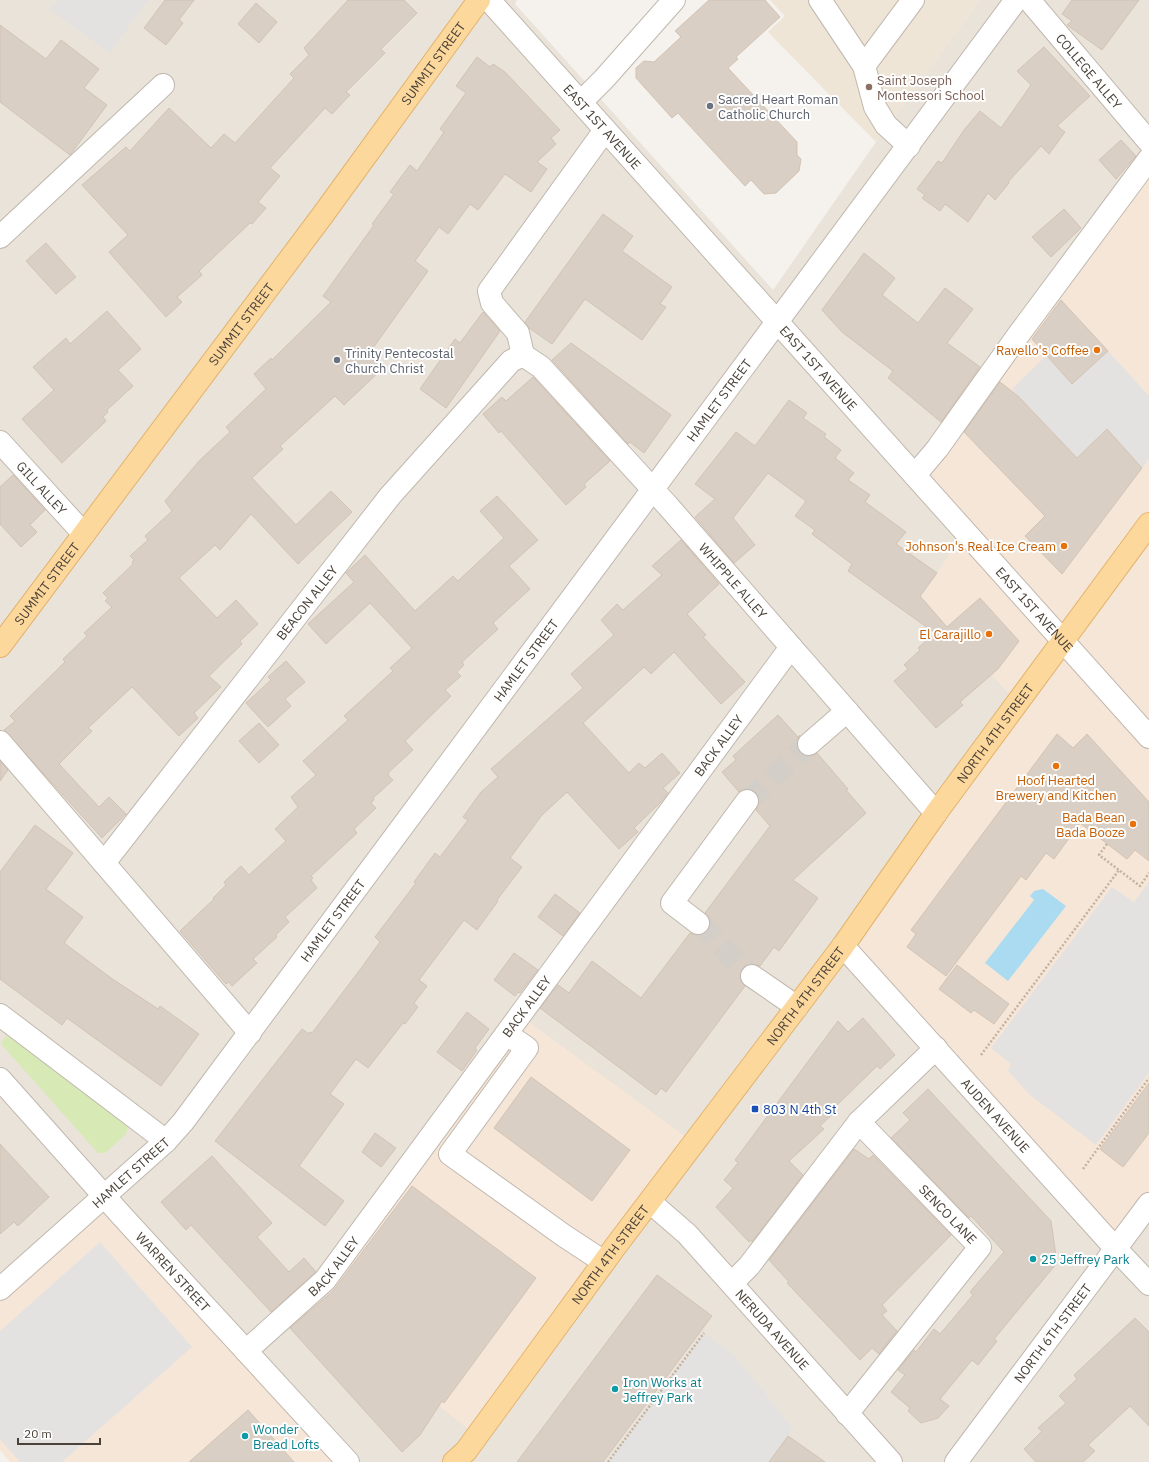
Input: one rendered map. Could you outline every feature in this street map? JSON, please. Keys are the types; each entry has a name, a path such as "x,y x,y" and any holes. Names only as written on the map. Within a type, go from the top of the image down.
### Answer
{"main road":[{"name":"SUMMIT STREET","path":"0,646 322,216 479,0"},
{"name":"NORTH 4TH STREET","path":"454,1462 466,1451 604,1262 843,946 936,813 1149,524"}],"street":[{"name":"EAST 1ST AVENUE","path":"489,0 1149,737"},
{"path":"581,102 604,79 674,0"},
{"path":"820,0 864,66 875,107 886,125 908,146"},
{"path":"864,66 913,0"},
{"name":"HAMLET STREET","path":"0,1289 166,1141 202,1097 778,323 1016,0"},
{"name":"COLLEGE ALLEY","path":"1029,0 1149,142"},
{"path":"0,237 163,84"},
{"path":"523,355 518,333 492,303 489,291 605,130"},
{"path":"915,475 937,449 1015,340 1149,159"},
{"name":"WHIPPLE ALLEY","path":"523,355 541,367 653,489 936,813"},
{"name":"BEACON ALLEY","path":"104,863 390,496 512,362 523,355"},
{"name":"GILL ALLEY","path":"0,442 84,534"},
{"name":"BACK ALLEY","path":"246,1350 325,1280 791,647"},
{"path":"809,744 847,711"},
{"path":"0,742 250,1033"},
{"path":"698,923 672,903 747,801"},
{"name":"AUDEN AVENUE","path":"843,946 1149,1284"},
{"path":"752,976 797,1007"},
{"path":"0,1015 166,1141"},
{"path":"507,1034 527,1048 450,1154 563,1235 604,1262"},
{"path":"732,1283 749,1266 860,1122 936,1048"},
{"name":"WARREN STREET","path":"0,1079 104,1196 348,1462"},
{"name":"SENCO LANE","path":"847,1414 980,1246 860,1122"},
{"name":"NERUDA AVENUE","path":"650,1202 687,1234 891,1462"},
{"name":"NORTH 6TH STREET","path":"956,1462 1149,1204"}],"path":[{"path":"1107,844 1099,855 1140,886 1149,873"},
{"path":"981,1055 1119,870"},
{"path":"1083,1169 1149,1078"},
{"path":"608,1462 704,1333"}],"shaded area":[{"path":"0,0 517,0 515,4 773,290 876,142 980,0 1149,0 1149,1462 349,1462 0,1292"},
{"path":"57,0 148,0 110,53 50,10"},
{"name":"Saint Joseph Montessori School","path":"770,0 980,0 876,142 768,32 785,16"},
{"path":"1149,151 1149,736 918,475"},
{"path":"1108,351 1149,396 1149,459 1142,468 1107,429 1077,458 1012,389 1047,355 1072,383"},
{"path":"962,534 1149,743 1149,1197 1115,1242 842,938 1016,701 920,599"},
{"path":"1149,882 1149,1073 1096,1145 1030,1095 1008,1071 1011,1064 991,1048 1112,887 1134,902"},
{"path":"517,1013 694,1143 477,1437 442,1408 327,1280"},
{"path":"107,1198 349,1462 10,1462 0,1450 0,1292"},
{"path":"100,1242 192,1347 62,1462 20,1462 0,1439 0,1331"},
{"path":"704,1333 734,1355 793,1428 769,1462 608,1462"}],"green space":[{"path":"5,1037 9,1037 119,1118 128,1128 126,1134 105,1153 98,1153 2,1045"}],"water":[{"path":"1043,889 1066,906 1008,981 985,963 1034,900 1030,896 1034,891"}],"building":[{"path":"165,0 194,0 179,20 183,23 166,45 144,28"},
{"path":"348,0 404,0 417,13 381,49 385,53 346,92 350,95 332,114 325,108 270,168 280,176 258,202 266,208 252,224 250,223 199,271 202,275 177,297 182,302 166,317 109,252 128,235 82,185 126,147 130,151 169,108 211,148 224,134 235,143 294,78 290,74 309,55 304,48"},
{"name":"Sacred Heart Roman Catholic Church","path":"709,0 765,0 780,17 736,57 738,59 728,68 797,142 797,155 801,159 799,171 776,193 764,194 751,180 745,186 678,113 672,118 636,78 636,68 644,61 654,62 681,37 675,31"},
{"path":"1072,0 1139,0 1102,50 1067,25 1072,21 1062,14"},
{"path":"256,3 277,22 259,43 238,24"},
{"path":"0,25 46,59 61,40 99,69 84,88 107,105 70,155 0,102"},
{"path":"1044,47 1090,96 1057,126 1065,132 1049,154 1041,146 1008,182 1009,183 995,200 988,193 968,222 945,204 940,211 922,198 925,195 917,189 938,161 942,163 964,130 980,111 1001,128 1031,85 1017,71"},
{"path":"477,57 490,67 493,64 505,72 560,130 551,138 556,144 537,162 547,169 531,192 505,174 478,210 470,204 448,234 439,227 415,261 428,271 368,355 382,369 344,405 335,396 280,446 283,449 252,478 296,525 331,491 352,512 298,564 251,514 220,550 215,545 179,578 217,618 236,600 258,624 240,641 242,644 209,676 221,687 194,713 198,718 179,736 132,687 88,728 92,731 59,764 99,807 109,797 126,814 102,838 4,730 15,721 10,716 65,662 63,659 87,636 84,633 112,607 105,601 108,598 103,593 133,564 132,562 134,560 130,556 148,540 145,536 172,511 165,501 200,460 230,432 226,427 266,389 254,374 271,358 272,360 331,302 323,296 374,225 372,224 394,194 390,192 410,165 417,171 444,132 440,129 466,93 456,86"},
{"path":"1121,140 1136,156 1116,179 1099,160"},
{"path":"1064,209 1081,228 1051,257 1032,237"},
{"path":"603,214 633,236 622,251 672,287 660,304 666,307 642,340 585,299 552,344 529,328 525,322"},
{"path":"46,243 76,277 56,294 26,261"},
{"path":"864,253 895,278 882,295 918,323 945,288 973,309 947,343 980,367 941,422 888,378 893,371 842,332 822,310"},
{"path":"1061,300 1108,351 1072,384 1032,339"},
{"path":"107,311 141,349 118,370 133,386 107,410 108,412 103,417 106,421 62,463 22,419 54,390 33,367 66,338 70,344"},
{"path":"483,312 500,331 446,408 420,389 455,339 460,343"},
{"path":"571,343 671,415 644,453 630,442 628,444 552,360"},
{"path":"533,377 610,461 584,484 586,487 566,505 501,431 499,433 483,414 502,397 506,401"},
{"path":"1000,382 1018,396 1077,458 1107,429 1142,468 1062,574 1025,536 1045,516 964,432"},
{"path":"789,400 807,413 803,418 826,434 824,437 841,450 835,458 854,473 848,480 870,495 865,502 906,532 896,544 937,573 920,596 947,627 980,598 1019,641 998,669 960,702 963,705 936,728 894,681 908,669 904,665 920,650 918,648 935,633 848,571 852,564 812,534 815,530 795,516 806,501 768,473 733,518 755,545 734,563 695,517 715,499 695,484 736,432 755,446"},
{"path":"13,475 45,510 30,525 37,532 21,547 0,524 0,487"},
{"path":"497,496 538,540 509,566 530,589 493,623 498,629 462,662 464,665 457,672 461,676 445,690 451,696 405,741 413,750 389,772 388,775 393,780 373,798 374,800 371,803 376,808 354,829 357,833 311,876 313,878 311,880 317,888 285,917 289,922 276,935 277,937 253,959 257,963 232,986 229,982 226,984 180,931 214,899 213,898 226,885 224,882 241,866 249,875 286,841 275,829 298,807 291,797 316,775 303,761 348,720 344,716 393,671 390,668 412,648 370,603 326,644 308,624 354,582 346,573 365,555 415,611 453,576 458,581 504,538 480,511"},
{"path":"681,540 719,584 687,614 706,635 703,637 745,682 721,704 674,652 651,674 644,667 583,723 629,773 639,763 645,768 662,753 680,773 663,788 668,793 661,802 634,828 638,832 619,849 567,792 542,815 510,858 522,867 477,930 464,920 419,980 427,986 414,1003 418,1007 405,1024 403,1023 368,1068 356,1059 330,1094 344,1104 299,1166 344,1201 325,1226 215,1141 302,1029 309,1034 310,1032 312,1033 362,967 380,942 375,937 416,883 414,882 435,853 440,857 468,820 463,817 481,792 498,777 491,769 583,688 571,674 614,635 601,620 617,604 623,610 662,575 652,566"},
{"path":"286,661 305,682 285,699 291,706 268,727 246,703 271,680 268,677"},
{"path":"778,715 798,737 800,735 797,740 797,746 800,752 805,756 811,756 817,753 848,789 846,790 866,813 793,880 818,898 779,951 774,947 760,966 753,964 746,965 742,969 740,975 741,982 745,986 666,1092 661,1088 656,1095 540,1008 558,985 569,993 592,961 641,998 690,933 702,935 708,931 710,924 709,918 705,913 770,826 756,810 759,802 755,791 748,789 739,792 722,772 736,760 733,756"},
{"path":"259,723 279,745 259,763 239,741"},
{"path":"1057,734 1073,748 1087,734 1149,802 1149,861 1135,850 1127,859 1080,823 1054,859 1046,853 1026,880 1021,876 946,976 907,947 916,934 911,930"},
{"path":"0,761 8,770 0,781"},
{"path":"35,825 73,853 46,889 83,917 64,943 111,978 158,1009 160,1006 199,1034 161,1086 67,1018 62,1025 0,979 0,872"},
{"path":"555,894 580,913 563,936 538,917"},
{"path":"514,953 538,970 520,993 518,992 515,996 494,980"},
{"path":"957,965 1009,1004 994,1024 974,1010 971,1013 939,989"},
{"path":"467,1012 489,1029 475,1048 477,1050 462,1071 437,1052"},
{"path":"863,1018 895,1055 880,1069 877,1066 835,1107 837,1110 820,1126 824,1129 789,1161 803,1175 752,1242 750,1240 749,1242 716,1207 733,1188 724,1180 738,1163 735,1160 838,1021 848,1032"},
{"path":"531,1077 630,1150 592,1201 494,1128"},
{"path":"1149,1083 1149,1133 1123,1167 1100,1149"},
{"name":"25 Jeffrey Park","path":"928,1089 1051,1221 1057,1263 994,1339 997,1341 978,1365 972,1360 940,1399 949,1406 938,1418 921,1423 908,1411 910,1408 891,1392 905,1375 898,1370 914,1350 916,1352 934,1329 940,1334 973,1295 970,1292 1004,1252 971,1216 969,1218 891,1138 910,1120 903,1113"},
{"path":"375,1133 396,1148 381,1167 362,1152"},
{"path":"0,1144 49,1197 18,1226 14,1222 0,1234"},
{"path":"854,1149 869,1159 873,1155 951,1235 882,1305 887,1311 882,1315 897,1331 879,1354 872,1348 860,1360 787,1283 789,1282 769,1260"},
{"path":"212,1156 272,1223 257,1237 289,1272 304,1258 316,1272 271,1312 191,1225 186,1230 161,1202"},
{"path":"412,1186 536,1278 444,1403 442,1401 420,1435 402,1452 290,1328 333,1291"},
{"name":"Iron Works at Jeffrey Park","path":"657,1275 712,1316 603,1462 517,1462"},
{"path":"1135,1318 1149,1332 1149,1426 1130,1406 1088,1445 1095,1451 1083,1462 1036,1462 1024,1449 1042,1431 1038,1428 1066,1403 1059,1396 1077,1379 1074,1375"},
{"name":"Wonder Bread Lofts","path":"248,1410 294,1462 189,1462"},
{"path":"788,1436 825,1462 769,1462"}],"tunnel":[{"path":"747,801 809,744"},
{"path":"698,923 738,964 752,976"}],"place":[{"name":"Saint Joseph Montessori School","path":"869,87"},
{"name":"Sacred Heart Roman Catholic Church","path":"710,106"},
{"name":"Ravello's Coffee","path":"1097,350"},
{"name":"Trinity Pentecostal Church Christ","path":"337,360"},
{"name":"Johnson's Real Ice Cream","path":"1064,546"},
{"name":"El Carajillo","path":"989,634"},
{"name":"Hoof Hearted Brewery and Kitchen","path":"1056,766"},
{"name":"Bada Bean Bada Booze","path":"1133,824"},
{"name":"803 N 4th St","path":"755,1109"},
{"name":"25 Jeffrey Park","path":"1033,1259"},
{"name":"Iron Works at Jeffrey Park","path":"615,1389"},
{"name":"Wonder Bread Lofts","path":"245,1436"}]}
